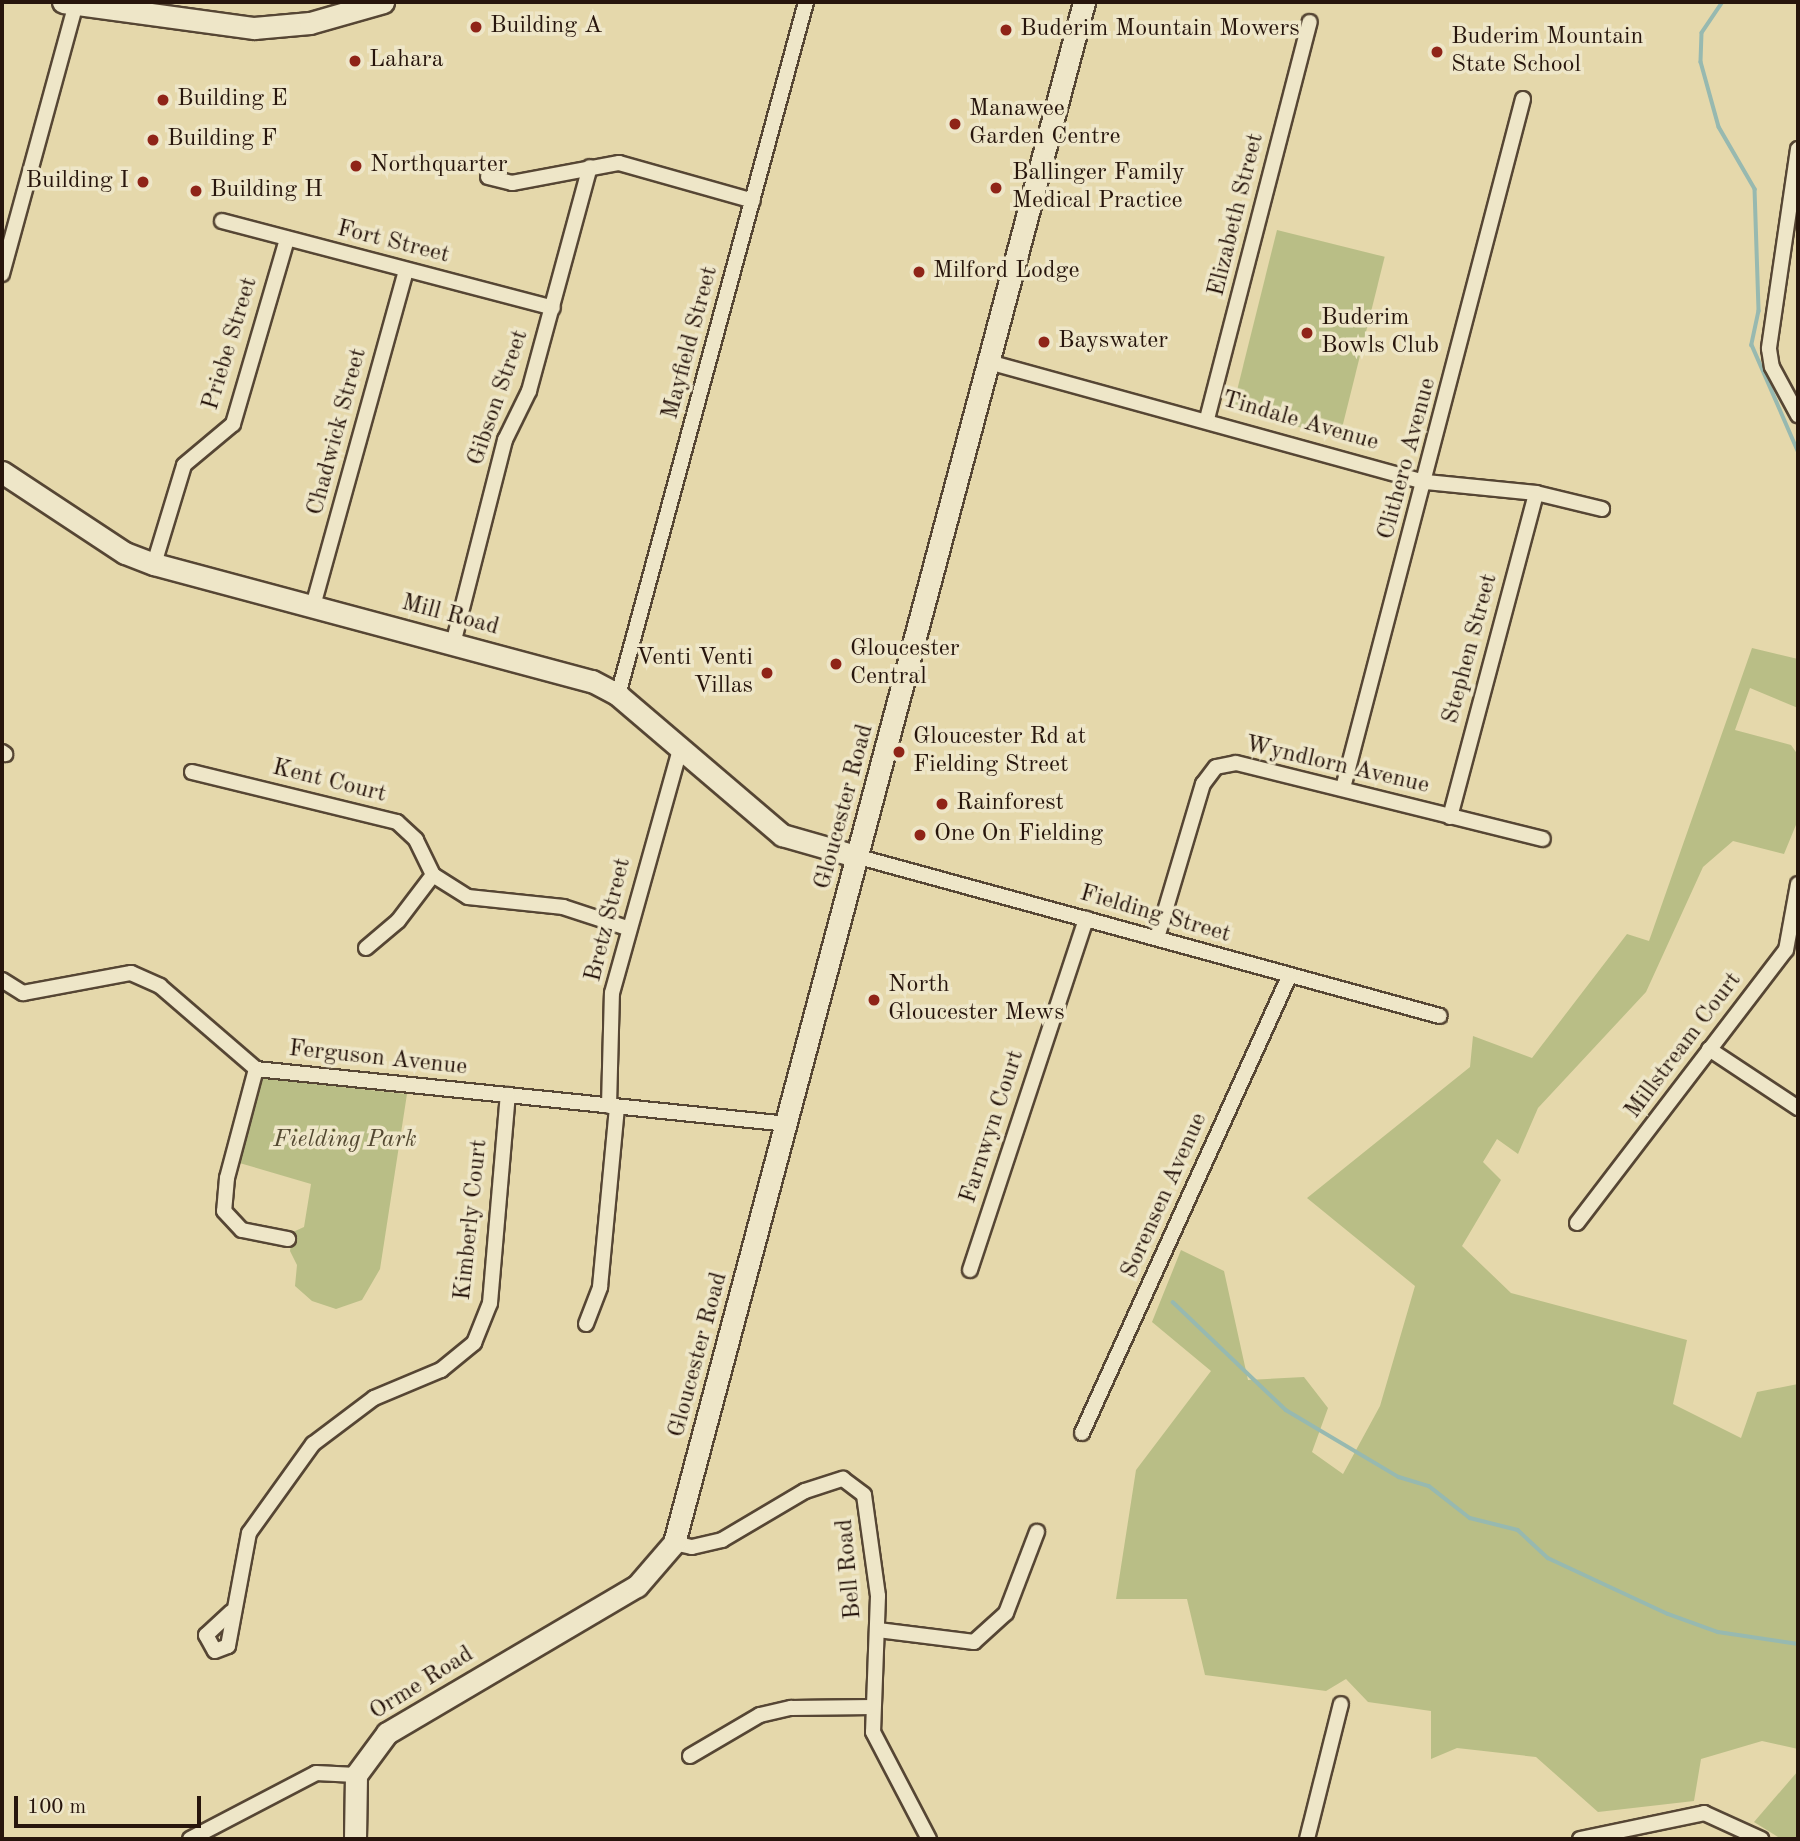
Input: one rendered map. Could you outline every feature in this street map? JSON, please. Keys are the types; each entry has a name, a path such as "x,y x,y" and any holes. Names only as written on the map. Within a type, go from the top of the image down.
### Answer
{"main road":[{"path":"80,3 254,28 310,23 383,2"},
{"name":"Gloucester Road","path":"674,1543 788,1124 1084,2"},
{"name":"Mill Road","path":"2,472 125,553 154,564 592,681 618,695 782,835 859,857"},
{"name":"Orme Road","path":"356,1775 387,1733 637,1586 674,1543"},
{"path":"355,1839 356,1775"}],"street":[{"name":"Mayfield Street","path":"618,695 806,2"},
{"path":"2,274 80,3"},
{"name":"Elizabeth Street","path":"1207,419 1310,22"},
{"name":"Clithero Avenue","path":"1343,788 1426,482 1523,99"},
{"path":"1798,149 1769,349 1772,367 1798,415"},
{"path":"488,177 512,183 619,163 753,201"},
{"name":"Gibson Street","path":"453,644 505,440 529,391 590,167"},
{"name":"Fort Street","path":"222,221 553,308"},
{"name":"Priebe Street","path":"154,564 184,465 233,424 287,239"},
{"name":"Chadwick Street","path":"313,606 406,271"},
{"name":"Tindale Avenue","path":"989,362 1207,419 1426,482 1536,493 1602,509"},
{"name":"Stephen Street","path":"1450,817 1536,493"},
{"name":"Bretz Street","path":"586,1324 600,1287 613,1106 612,993 627,928 680,749"},
{"name":"Wyndlorn Avenue","path":"1157,938 1203,784 1216,767 1236,763 1543,839"},
{"name":"Kent Court","path":"192,772 397,822 416,840 433,875"},
{"name":"Fielding Street","path":"859,857 1157,938 1289,978 1440,1016"},
{"path":"366,948 398,921 433,875 468,897 563,906 627,928"},
{"name":"Millstream Court","path":"1577,1223 1786,950 1798,884"},
{"name":"Farnwyn Court","path":"970,1270 1086,919"},
{"name":"Ferguson Avenue","path":"2,980 23,993 131,973 160,986 256,1069 788,1124"},
{"name":"Sorensen Avenue","path":"1082,1433 1289,978"},
{"path":"1709,1049 1798,1108"},
{"path":"256,1069 227,1178 224,1210 243,1230 288,1239"},
{"name":"Kimberly Court","path":"232,1612 249,1533 313,1444 374,1398 441,1370 474,1343 490,1303 508,1095"},
{"name":"Bell Road","path":"674,1543 692,1547 722,1540 805,1491 843,1479 864,1495 873,1528 878,1630 873,1707 882,1754 929,1839"},
{"path":"878,1630 974,1642 1006,1613 1037,1532"},
{"path":"1307,1839 1341,1704"},
{"path":"690,1756 760,1715 791,1708 873,1707"},
{"path":"190,1839 316,1773 356,1775"},
{"path":"1580,1839 1704,1813 1761,1839"}],"green space":[{"name":"Buderim Bowls Club","path":"1277,230 1385,257 1340,437 1232,410"},
{"path":"1752,648 1798,659 1798,708 1750,688 1735,730 1791,745 1798,755 1798,820 1784,854 1733,841 1703,867 1646,992 1538,1108 1518,1154 1497,1139 1483,1162 1501,1180 1462,1246 1511,1293 1687,1340 1673,1404 1741,1438 1757,1392 1798,1384 1798,1749 1762,1741 1701,1759 1694,1801 1598,1812 1536,1757 1457,1748 1431,1759 1431,1711 1368,1702 1346,1679 1326,1691 1205,1675 1187,1599 1116,1599 1136,1470 1211,1371 1152,1322 1181,1250 1224,1271 1248,1380 1304,1377 1328,1408 1312,1452 1343,1474 1380,1406 1415,1286 1307,1198 1470,1067 1473,1036 1532,1058 1627,934 1649,941"},
{"name":"Fielding Park","path":"257,1078 407,1094 380,1269 362,1300 336,1309 312,1301 295,1286 297,1265 290,1251 293,1232 304,1227 311,1184 236,1162"},
{"path":"1798,1771 1798,1839 1781,1839 1754,1822"}],"waterway":[{"path":"1723,2 1702,33 1701,62 1719,127 1755,189 1759,311 1752,345 1798,451"},
{"path":"1173,1302 1286,1410 1399,1477 1429,1486 1470,1518 1518,1530 1548,1558 1668,1614 1718,1632 1798,1644"}],"place":[{"name":"Building A","path":"476,27"},
{"name":"Buderim Mountain Mowers","path":"1006,30"},
{"name":"Buderim Mountain State School","path":"1437,52"},
{"name":"Lahara","path":"355,61"},
{"name":"Building E","path":"163,100"},
{"name":"Manawee Garden Centre","path":"955,124"},
{"name":"Building F","path":"153,140"},
{"name":"Northquarter","path":"356,166"},
{"name":"Building I","path":"143,182"},
{"name":"Ballinger Family Medical Practice","path":"996,188"},
{"name":"Building H","path":"196,191"},
{"name":"Milford Lodge","path":"919,272"},
{"name":"Buderim Bowls Club","path":"1307,333"},
{"name":"Bayswater","path":"1044,342"},
{"name":"Gloucester Central","path":"836,664"},
{"name":"Venti Venti Villas","path":"767,673"},
{"name":"Gloucester Rd at Fielding Street","path":"899,752"},
{"name":"Rainforest","path":"942,804"},
{"name":"One On Fielding","path":"920,835"},
{"name":"North Gloucester Mews","path":"874,1000"}]}
